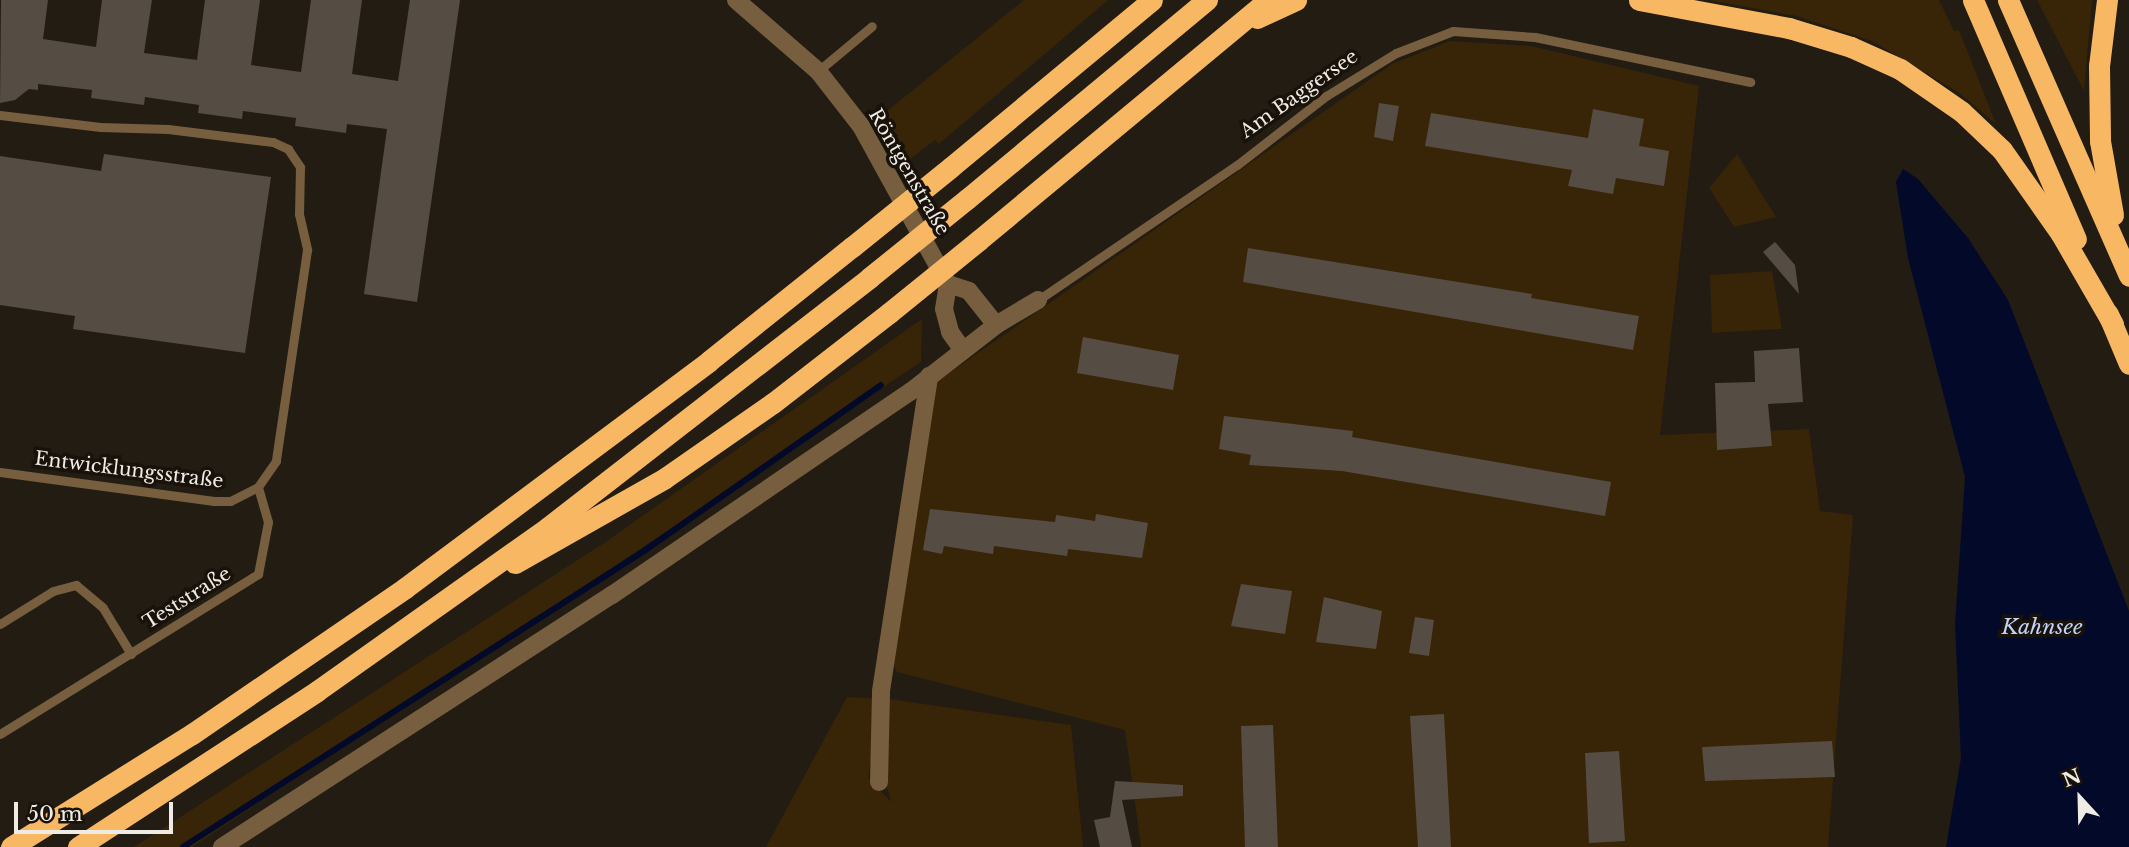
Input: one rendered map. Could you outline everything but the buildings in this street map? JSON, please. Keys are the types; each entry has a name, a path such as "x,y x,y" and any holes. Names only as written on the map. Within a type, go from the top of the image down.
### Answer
{"highway":[{"path":"10,847 192,734 405,588 676,386 951,167 1152,0"},
{"path":"78,847 460,590 628,468 967,199 1207,0"},
{"path":"460,590 563,540 665,478 774,403 979,240 1268,0"},
{"path":"1230,31 1296,0"},
{"path":"1639,0 1788,28 1851,47 1920,83 1962,112 2002,150 2061,234 2113,324"},
{"path":"1973,0 2129,364"},
{"path":"2008,0 2129,276"},
{"path":"2106,0 2099,66 2100,141 2119,252"}],"street":[{"name":"Röntgenstraße","path":"738,0 818,71 861,126 948,284"},
{"path":"962,349 950,332 944,309 948,284 970,291 996,325"},
{"name":"Am Baggersee","path":"222,847 612,595 929,376 996,325 1038,300"},
{"path":"879,782 881,691 929,376"}],"lane":[{"path":"818,71 872,26"},
{"name":"Am Baggersee","path":"1038,300 1237,165 1336,90 1396,53 1444,34 1478,30 1535,37 1749,82"},
{"path":"0,115 100,127 168,129 273,142 288,149 300,167 299,214 307,250 276,461 258,487"},
{"name":"Entwicklungsstraße","path":"0,471 214,501 230,501 258,487"},
{"name":"Teststraße","path":"0,734 258,574 268,522 258,487"},
{"name":"Teststraße","path":"0,624 52,591 76,585 103,608 131,654"}],"shaded area":[{"path":"1024,0 1108,0 939,144 935,140 906,162 881,116"},
{"path":"1708,0 1939,0 1954,31 1959,30 1996,124 1958,92 1872,41 1796,16"},
{"path":"2037,0 2092,0 2084,91"},
{"path":"1450,41 1531,46 1699,86 1660,435 1809,429 1820,511 1853,515 1828,847 1141,847 1125,730 897,672 889,655 935,383 1392,64"},
{"path":"1737,154 1776,217 1734,227 1709,188"},
{"path":"1772,271 1782,329 1712,333 1710,275"},
{"path":"922,319 921,362 192,847 134,847 604,543"},
{"path":"847,697 881,699 868,778 891,802 882,770 889,699 1071,725 1083,847 766,847"}],"water":[{"name":"Kahnsee","path":"1903,169 1918,179 1968,238 2008,300 2129,611 2129,847 1946,847 1961,758 1955,624 1965,477 1908,258 1896,182"}],"waterway":[{"path":"183,847 644,551 881,385"}]}
